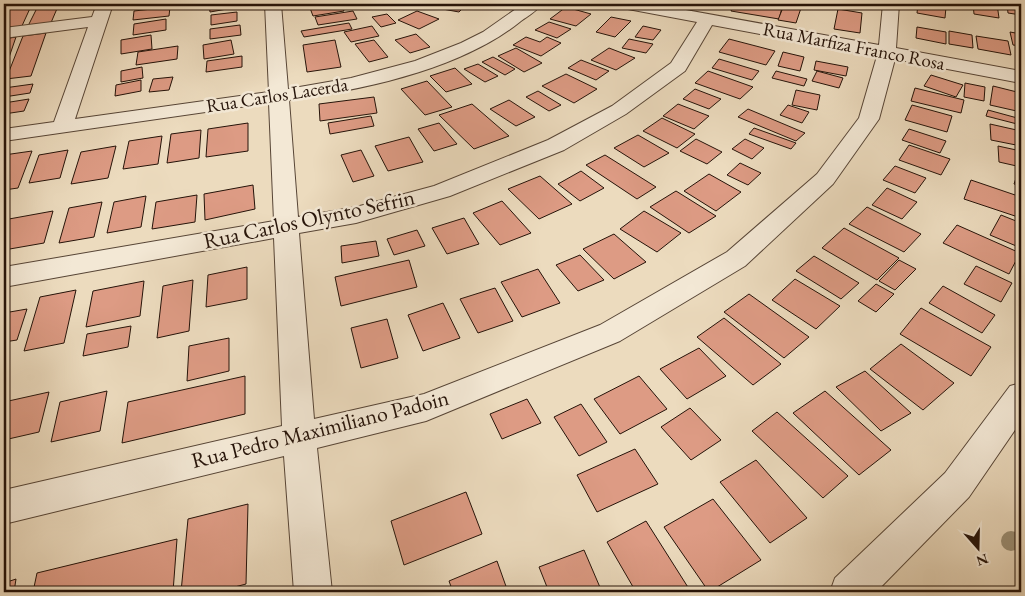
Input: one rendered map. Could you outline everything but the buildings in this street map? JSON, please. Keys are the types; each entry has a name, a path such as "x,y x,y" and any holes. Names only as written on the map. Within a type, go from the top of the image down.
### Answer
{"street":[{"path":"273,4 299,437 313,592"},
{"name":"Rua Carlos Lacerda","path":"4,135 336,88 408,69 467,46 508,24 533,4"},
{"name":"Rua Marfiza Franco Rosa","path":"628,4 1021,77"},
{"name":"Rua Pedro Maximiliano Padoin","path":"4,507 426,406 610,333 736,259 825,179 869,119 887,53 891,4"},
{"path":"4,33 102,12"},
{"path":"62,127 102,12"},
{"name":"Rua Carlos Olynto Sefrin","path":"4,276 356,214 442,191 556,145 618,110 678,66 708,18"},
{"path":"849,592 958,485 1021,396"}]}
